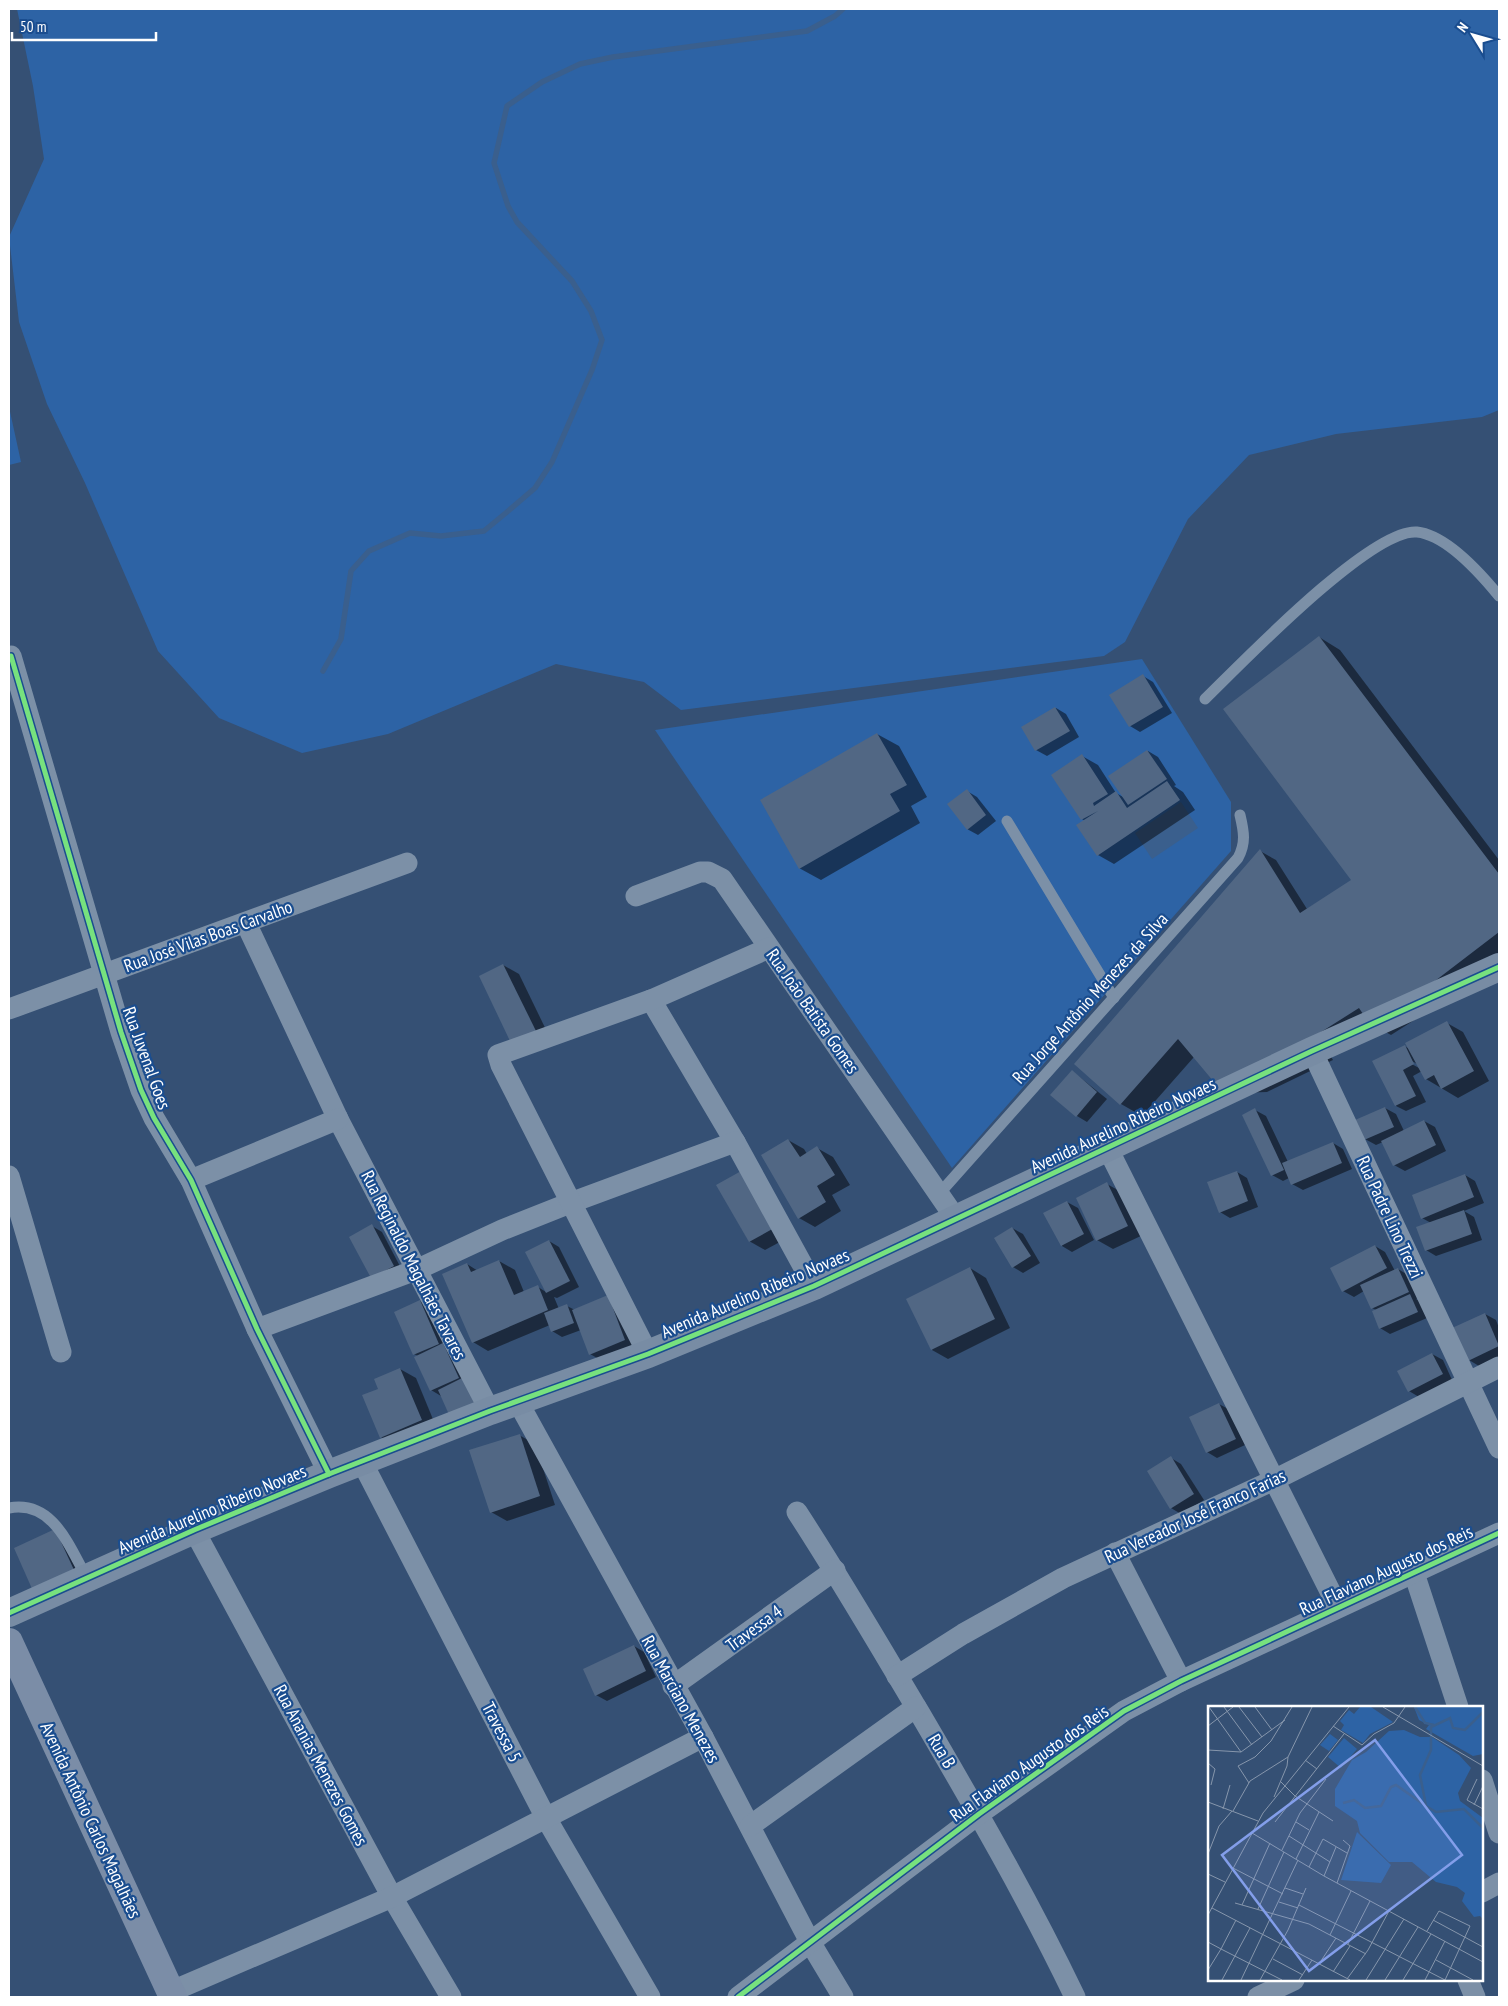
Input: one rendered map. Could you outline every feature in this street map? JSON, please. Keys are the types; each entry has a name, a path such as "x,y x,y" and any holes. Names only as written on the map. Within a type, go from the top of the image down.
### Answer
{"main road":[{"name":"Avenida Antônio Carlos Magalhães","path":"9,1642 172,1994"}],"street":[{"name":"Rua Juvenal Goes","path":"11,656 104,973 141,1090 167,1142 191,1180 257,1329 329,1474"},
{"name":"Rua José Vilas Boas Carvalho","path":"9,1009 407,863"},
{"name":"Rua João Batista Gomes","path":"636,896 685,876 708,872 722,879 956,1219"},
{"name":"Rua Reginaldo Magalhães Tavares","path":"246,923 338,1119 490,1411"},
{"path":"648,1354 501,1065 499,1054 651,1000 769,948"},
{"name":"Avenida Aurelino Ribeiro Novaes","path":"9,1614 194,1530 329,1474 490,1411 648,1354 814,1286 1107,1147 1499,967"},
{"path":"651,1000 735,1142 814,1286"},
{"name":"Rua Padre Lino Trezzi","path":"1312,1052 1499,1448"},
{"path":"191,1180 338,1119"},
{"path":"257,1329 416,1270 502,1230 570,1203 735,1142"},
{"path":"1107,1147 1338,1607"},
{"path":"9,1176 60,1352"},
{"name":"Rua Vereador José Franco Farias","path":"897,1676 988,1620 1063,1578 1274,1480 1499,1367"},
{"name":"Rua Marciano Menezes","path":"518,1402 673,1686 703,1737 810,1942 843,1997"},
{"name":"Travessa 5","path":"362,1462 546,1818 650,1997"},
{"name":"Rua B","path":"797,1512 835,1570 979,1814 1040,1925 1075,1997"},
{"name":"Rua Ananias Menezes Gomes","path":"194,1530 392,1897 451,1997"},
{"name":"Rua Flaviano Augusto dos Reis","path":"738,1997 979,1814 1124,1711 1181,1681 1499,1533"},
{"path":"1115,1553 1181,1681"},
{"name":"Travessa 4","path":"673,1686 835,1570"},
{"path":"1414,1573 1458,1706"},
{"path":"750,1826 916,1707"},
{"path":"172,1994 392,1897 703,1737"},
{"path":"1483,1783 1499,1833"},
{"path":"1483,1891 1499,1883"},
{"path":"1258,1997 1292,1981"},
{"path":"1468,1981 1475,1997"}],"lane":[{"path":"1205,699 1282,622 1360,558 1399,534 1416,532 1434,537 1454,551 1499,596"},
{"name":"Rua Jorge Antônio Menezes da Silva","path":"939,1194 1238,858 1244,846 1244,832 1240,815"},
{"path":"1007,821 1114,998"},
{"path":"9,1508 18,1506 36,1509 53,1520 87,1578"}],"shaded area":[{"path":"17,9 1499,9 1499,410 1482,417 1336,434 1249,455 1188,519 1125,642 1104,656 681,710 644,682 556,664 388,734 302,753 219,718 158,651 85,483 47,404 19,322 9,237 44,159 33,86"},
{"path":"9,407 21,462 9,465"},
{"path":"1142,659 1231,802 1231,851 952,1168 655,730"},
{"path":"1181,802 1198,828 1152,859 1135,833"}],"building":[{"path":"1319,636 1499,874 1499,932 1431,984 1369,1023 1359,1008 1245,1080 1214,1082 1178,1039 1120,1105 1074,1064 1260,849 1300,913 1351,880 1223,709"},
{"path":"1143,674 1163,707 1129,727 1109,695"},
{"path":"1055,707 1070,731 1035,751 1021,727"},
{"path":"877,733 907,785 890,794 900,811 799,869 760,800"},
{"path":"1147,750 1167,779 1128,805 1108,776"},
{"path":"1082,754 1108,794 1093,803 1094,806 1116,791 1127,808 1167,781 1180,800 1097,856 1076,825 1098,811 1081,820 1051,775"},
{"path":"967,789 986,815 967,830 947,804"},
{"path":"503,964 536,1031 511,1043 479,976"},
{"path":"1447,1021 1474,1071 1441,1089 1434,1075 1425,1080 1405,1043"},
{"path":"1405,1045 1414,1064 1403,1070 1416,1096 1395,1106 1372,1061"},
{"path":"1072,1070 1097,1092 1076,1117 1050,1095"},
{"path":"1385,1107 1394,1127 1364,1140 1355,1120"},
{"path":"1255,1108 1284,1170 1271,1176 1242,1115"},
{"path":"1424,1120 1436,1145 1393,1166 1381,1141"},
{"path":"788,1139 800,1157 817,1146 835,1175 817,1186 826,1202 798,1219 761,1155"},
{"path":"1333,1142 1342,1163 1291,1185 1282,1163"},
{"path":"743,1170 776,1227 749,1242 716,1185"},
{"path":"1237,1171 1248,1201 1219,1213 1207,1182"},
{"path":"1465,1174 1474,1197 1421,1219 1412,1195"},
{"path":"1107,1182 1128,1226 1096,1241 1076,1198"},
{"path":"1067,1201 1084,1234 1061,1246 1043,1213"},
{"path":"1464,1210 1472,1234 1425,1251 1416,1227"},
{"path":"372,1224 394,1266 371,1278 349,1237"},
{"path":"1012,1227 1031,1256 1012,1268 994,1238"},
{"path":"549,1240 570,1281 546,1293 525,1252"},
{"path":"1375,1245 1387,1268 1342,1292 1330,1268"},
{"path":"499,1260 514,1295 538,1285 548,1310 472,1343 442,1274 467,1263 471,1272"},
{"path":"970,1267 995,1319 931,1350 906,1299"},
{"path":"1398,1268 1409,1292 1371,1309 1360,1285"},
{"path":"1410,1294 1418,1312 1379,1329 1372,1311"},
{"path":"608,1295 625,1340 589,1355 572,1310"},
{"path":"420,1300 439,1344 413,1355 394,1312"},
{"path":"567,1304 574,1323 551,1332 544,1313"},
{"path":"1485,1313 1499,1346 1468,1361 1452,1328"},
{"path":"443,1343 459,1378 430,1391 414,1357"},
{"path":"1432,1353 1443,1374 1408,1392 1397,1371"},
{"path":"400,1368 422,1420 380,1438 362,1395 378,1389 374,1379"},
{"path":"464,1377 477,1406 451,1419 438,1390"},
{"path":"1219,1403 1236,1439 1206,1453 1189,1417"},
{"path":"520,1434 540,1496 490,1513 469,1450"},
{"path":"1171,1456 1194,1494 1170,1509 1147,1471"},
{"path":"55,1529 75,1572 33,1591 14,1548"},
{"path":"634,1645 646,1671 595,1696 583,1669"}],"waterway":[{"path":"323,671 341,639 351,571 369,551 410,533 441,536 484,531 535,488 552,462 592,370 602,340 591,311 572,281 517,222 508,206 494,163 507,106 542,82 580,64 613,57 807,31 835,16 843,9"}],"cycle path":[{"path":"11,656 121,1032 141,1090 154,1118 191,1180 257,1329 329,1474"},
{"path":"9,1613 194,1530 329,1474 490,1411 648,1354 814,1286 1312,1051 1499,967"},
{"path":"738,1997 979,1814 1124,1711 1181,1681 1499,1533"}]}
